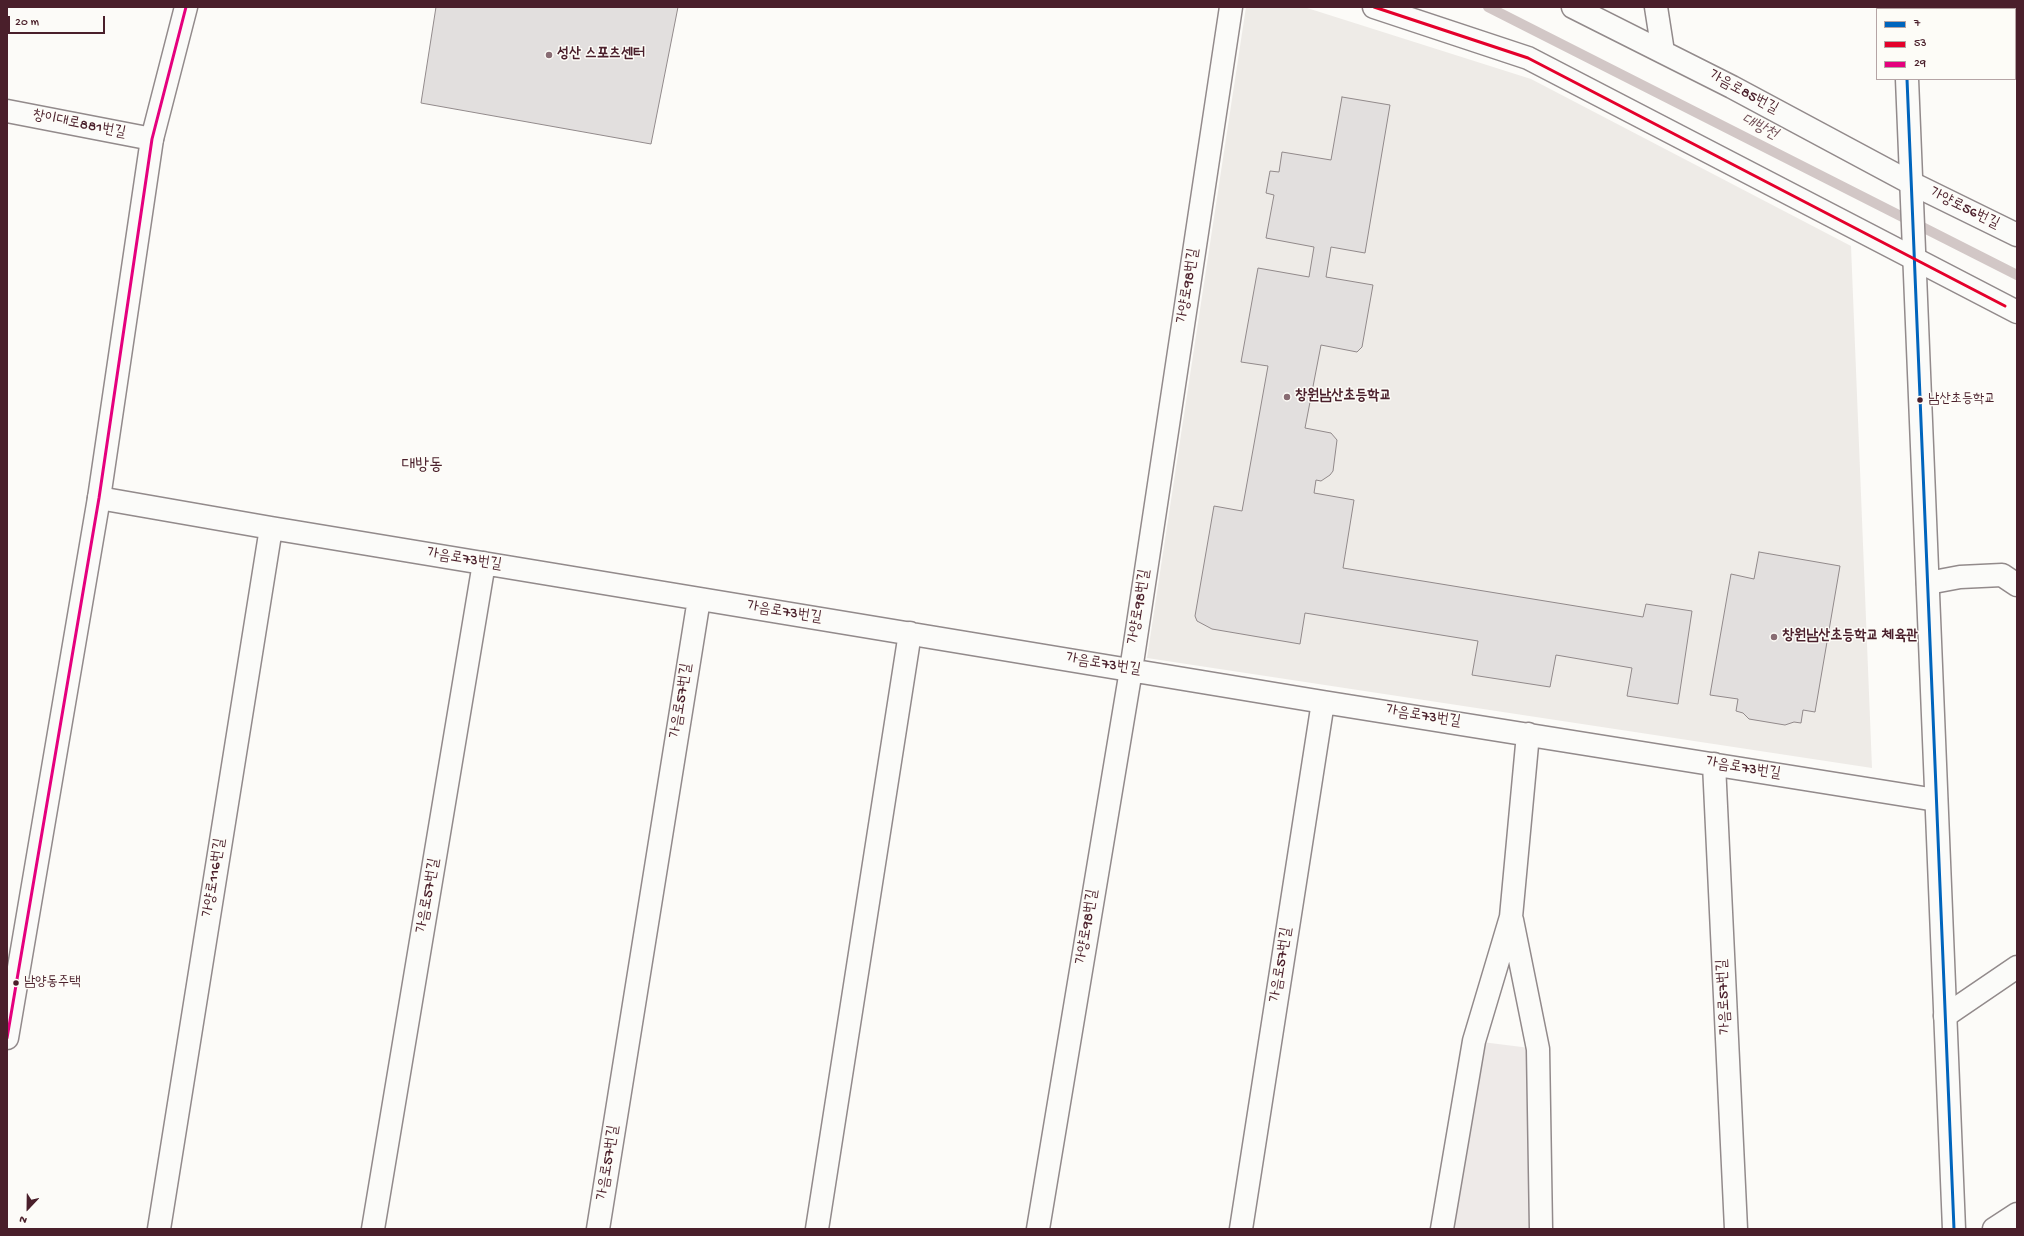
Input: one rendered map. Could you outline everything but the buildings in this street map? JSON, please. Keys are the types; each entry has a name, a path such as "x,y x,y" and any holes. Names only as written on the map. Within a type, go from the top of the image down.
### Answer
{"street":[{"path":"7,1038 99,498 152,139 186,7"},
{"name":"가양로98번길","path":"1038,1229 1131,670 1231,7"},
{"path":"1374,7 1528,58 1670,133 1914,252 2017,312"},
{"name":"가음로85번길","path":"1573,7 1663,52 1911,187"},
{"path":"1656,7 1663,52"},
{"path":"1907,80 1954,1229"},
{"name":"창이대로881번길","path":"7,111 152,139"},
{"name":"가양로56번길","path":"1911,187 2017,235"},
{"name":"가음로73번길","path":"99,498 271,528 1323,702 1936,800"},
{"name":"가양로116번길","path":"159,1229 271,528"},
{"name":"가음로57번길","path":"373,1229 484,563"},
{"path":"1928,583 1960,577 2002,575 2017,585"},
{"name":"가음로57번길","path":"598,1229 699,599"},
{"path":"817,1229 910,633"},
{"name":"가음로57번길","path":"1241,1229 1323,702"},
{"path":"1442,1229 1474,1041 1511,917 1528,734"},
{"name":"가음로57번길","path":"1714,764 1736,1229"},
{"path":"1511,917 1538,1049 1542,1229"},
{"path":"1946,1016 2017,967"},
{"path":"1994,1229 2017,1214"}],"shaded area":[{"path":"1246,7 1304,7 1531,79 1851,246 1872,768 1147,658"},
{"path":"1474,1041 1538,1049 1541,1229 1442,1229"}],"waterway":[{"name":"대방천","path":"1488,7 2017,275"}],"transit line":[{"name":"29","path":"7,1038 99,498 152,139 186,7"},
{"name":"53","path":"1374,7 1528,58 2005,306"},
{"name":"7","path":"1907,80 1954,1229"}],"place":[{"name":"성산 스포츠센터","path":"549,55"},
{"name":"창원남산초등학교","path":"1287,397"},
{"name":"남산초등학교","path":"1920,400"},
{"name":"창원남산초등학교 체육관","path":"1774,637"},
{"name":"남양동주택","path":"16,983"}],"district":[{"name":"대방동","path":"422,466"}]}
